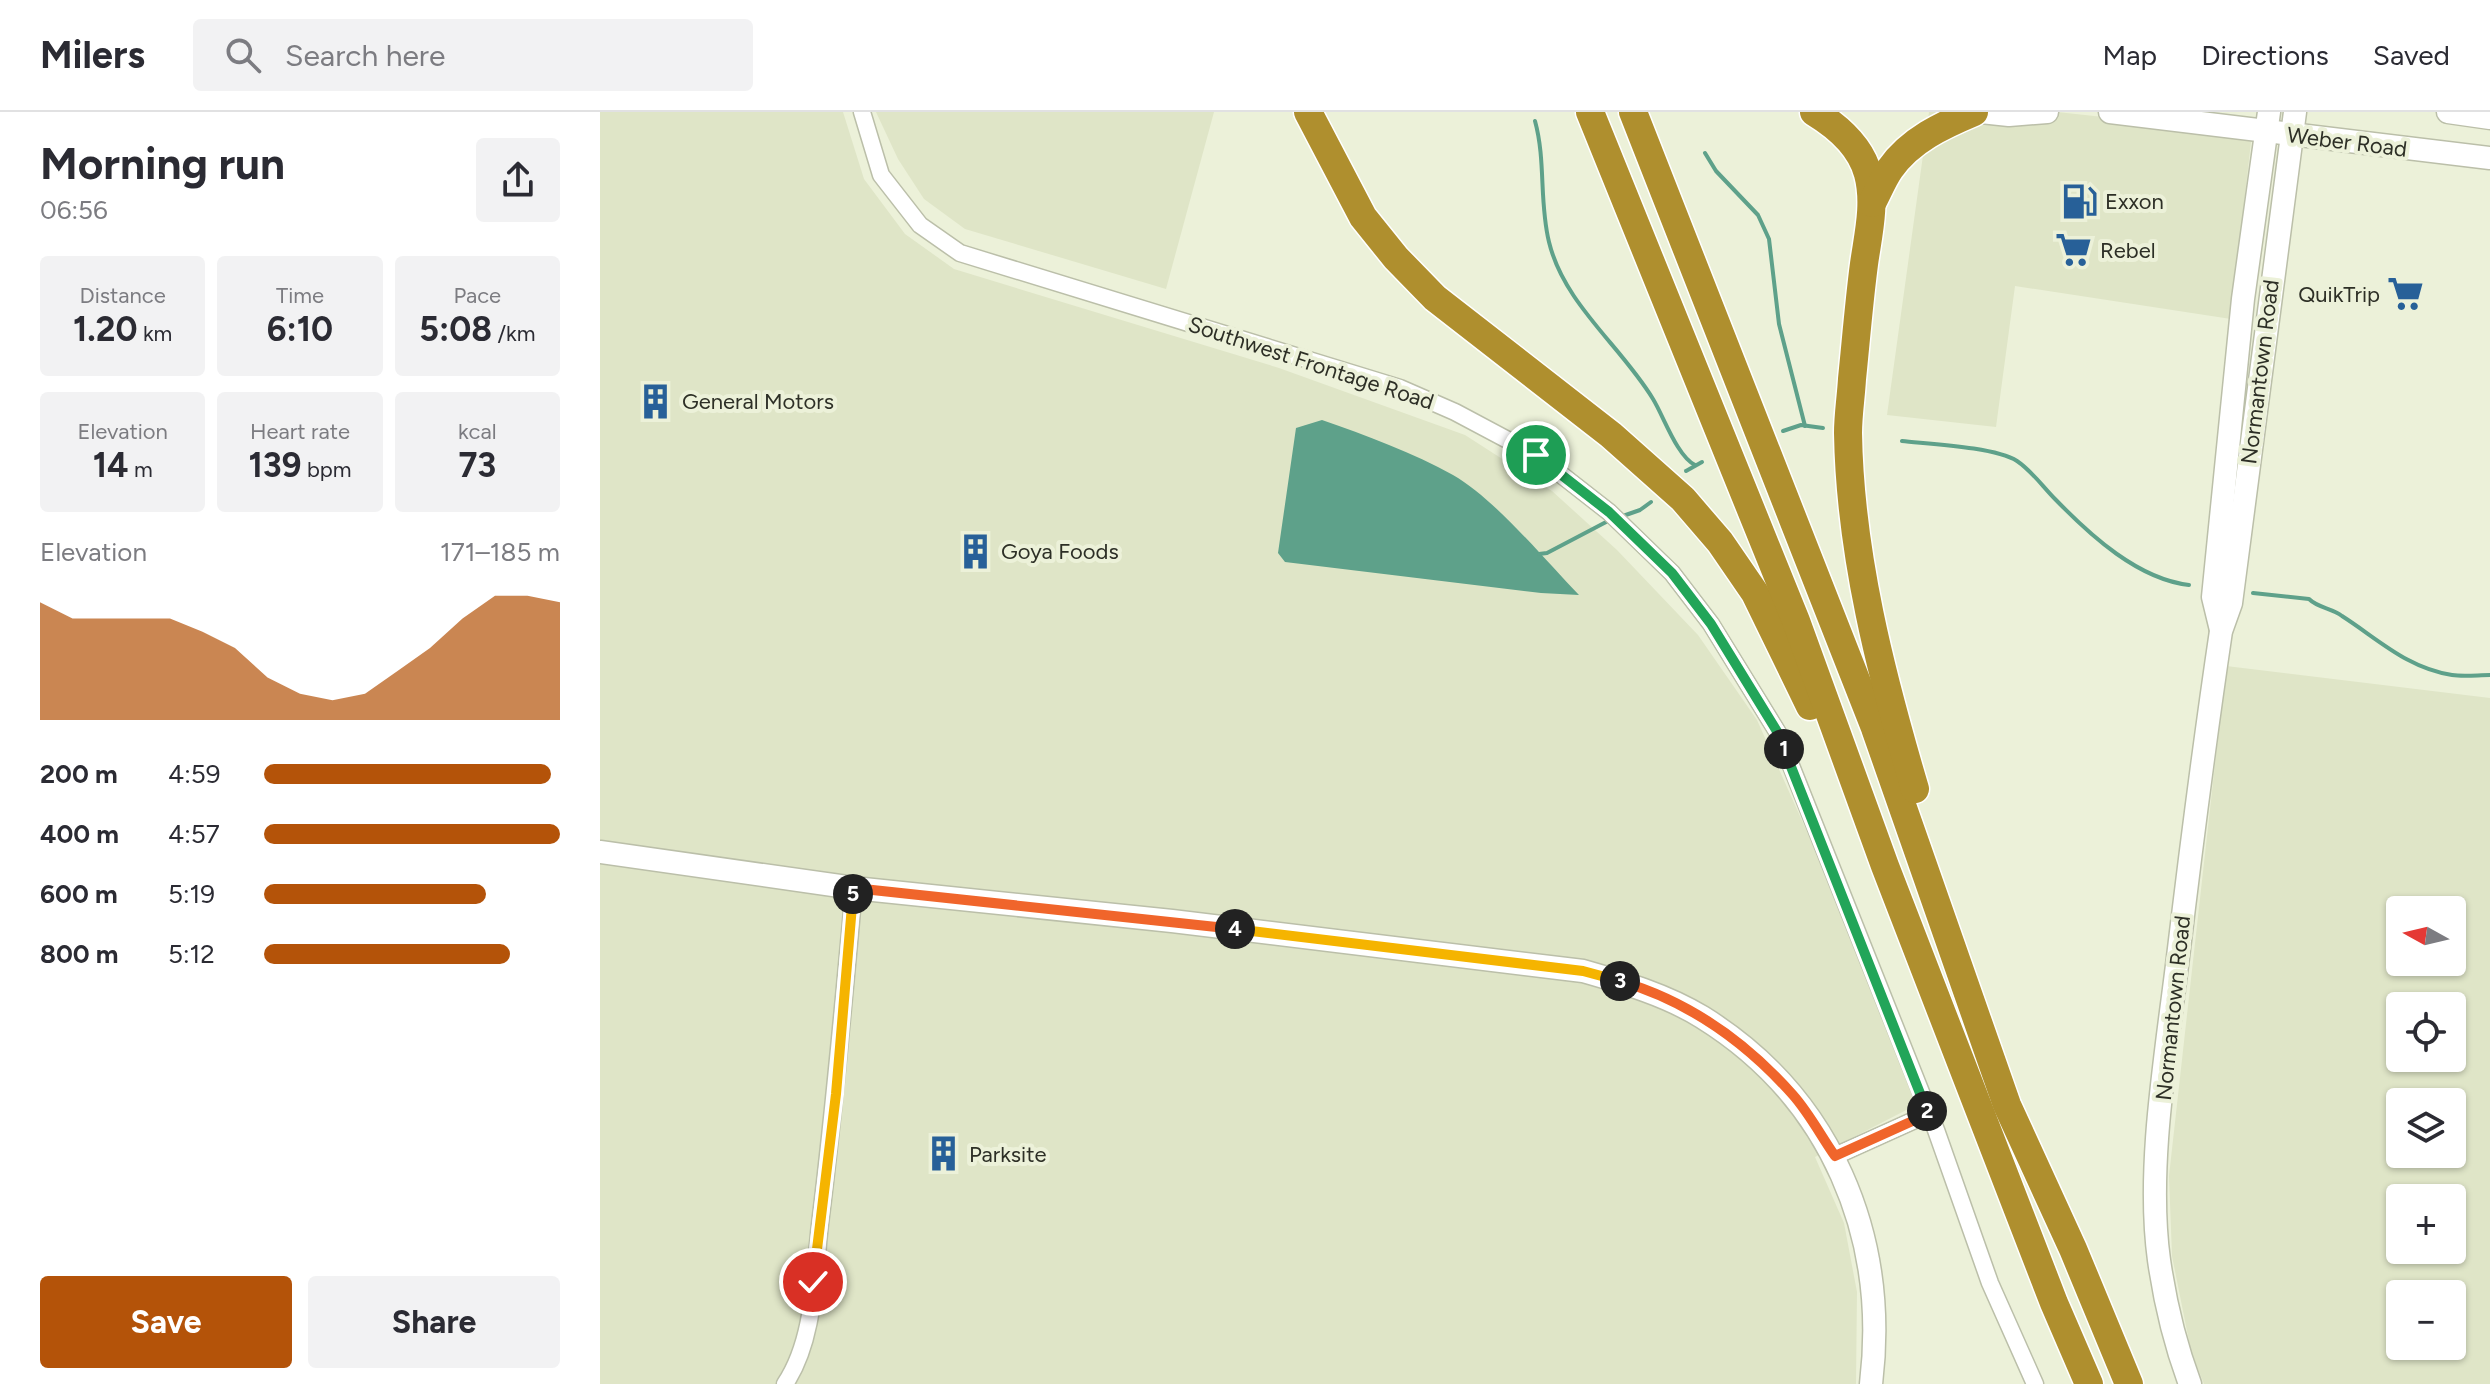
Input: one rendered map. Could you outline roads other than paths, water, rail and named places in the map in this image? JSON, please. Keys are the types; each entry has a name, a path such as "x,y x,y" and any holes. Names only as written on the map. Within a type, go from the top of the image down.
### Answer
{"highway":[{"path":"1308,112 1363,217 1396,258 1435,298 1611,435 1683,499 1720,542 1755,593 1885,866"},
{"path":"1336,112 1335,143 1345,181"},
{"path":"1590,112 1796,621 1885,866 2054,1303 2089,1384"},
{"path":"1633,112 1875,728 2007,1105 2073,1249 2129,1384"},
{"path":"1814,112 1828,120 1858,152 1868,174 1872,203 1858,310 1848,431 1855,526 1885,686 2007,1105"},
{"path":"1872,203 1890,169 1908,149 1939,127 1974,112"}],"street":[{"name":"Southwest Frontage Road","path":"862,112 881,175 920,225 960,253 1400,388 1455,412 1536,455 1609,512 1672,573 1711,624 1778,733 1936,1130 1990,1283 2035,1384"},
{"path":"1981,112 2009,115 2047,112"},
{"name":"Weber Road","path":"2110,112 2268,122 2292,135 2490,158"},
{"name":"Normantown Road","path":"2190,1384 2178,1351 2159,1259 2156,1180 2163,1091 2185,897 2221,631 2231,603 2295,112"},
{"path":"2448,112 2490,118"},
{"name":"Normantown Road","path":"2221,631 2213,597 2243,299 2268,122"},
{"path":"600,852 854,888 1172,921 1583,971 1643,988 1701,1016 1749,1049 1795,1097 1835,1156 1864,1233 1874,1291 1871,1384"},
{"path":"785,1384 806,1335 836,1094 854,888"},
{"path":"1835,1156 1928,1114"}],"waterway":[{"path":"1535,121 1546,227 1556,264 1580,305 1653,399 1682,453 1695,465"},
{"path":"1705,153 1716,171 1758,215 1769,239 1779,324 1805,426"},
{"path":"1783,431 1801,425 1823,428"},
{"path":"1902,441 1978,449 2017,461 2084,528 2116,554 2152,574 2189,585"},
{"path":"1686,471 1702,462"},
{"path":"1620,517 1640,510 1651,502"},
{"path":"1539,554 1547,553 1608,521"},
{"path":"2253,593 2309,599 2338,613 2421,666 2457,676 2490,675"}],"place":[{"name":"Exxon","path":"2079,201"},
{"name":"Rebel","path":"2074,250"},
{"name":"QuikTrip","path":"2406,294"},
{"name":"General Motors","path":"656,401"},
{"name":"Goya Foods","path":"975,551"},
{"name":"Parksite","path":"943,1154"}]}
